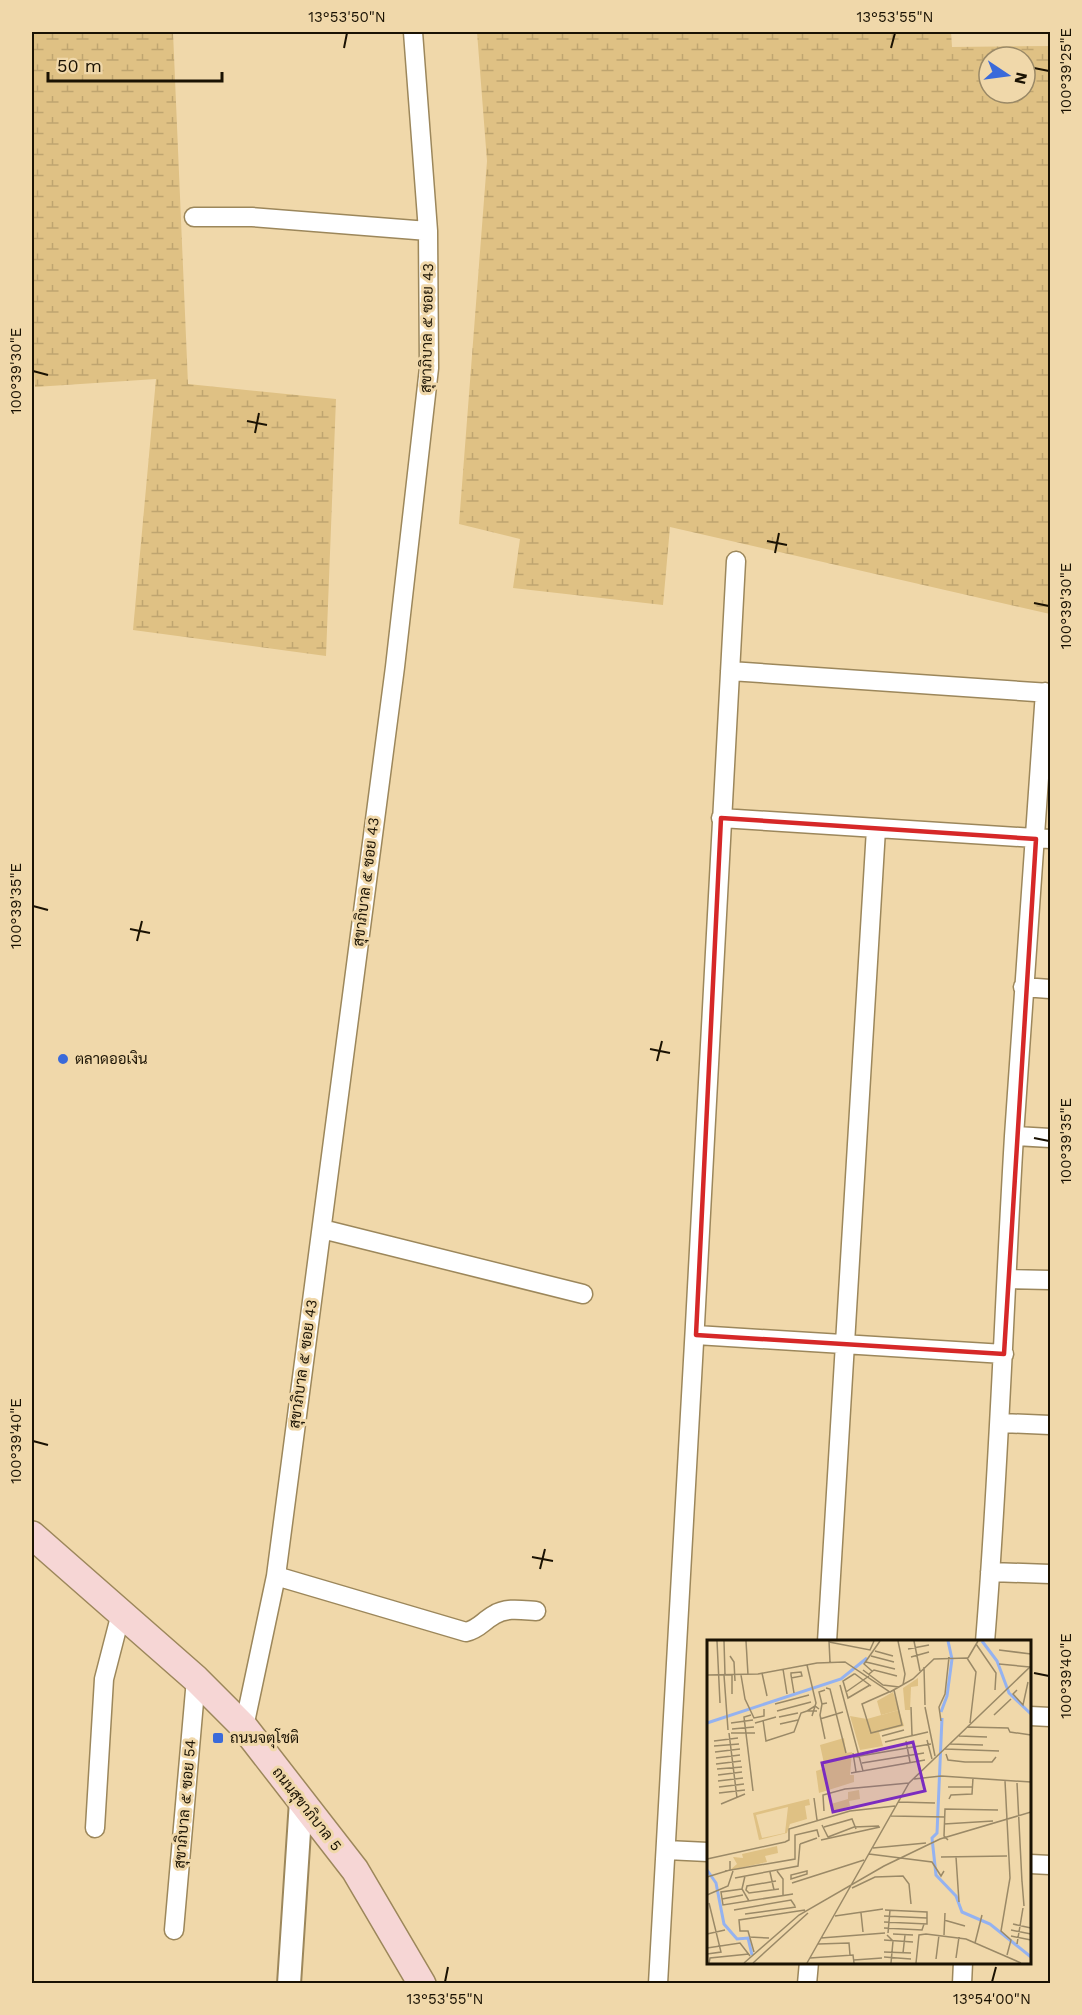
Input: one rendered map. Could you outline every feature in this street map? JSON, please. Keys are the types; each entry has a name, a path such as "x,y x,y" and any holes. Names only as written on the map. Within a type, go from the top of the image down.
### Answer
{"main road":[{"name":"ถนนสุขาภิบาล 5","path":"32,1535 196,1679 244,1727 355,1870 422,1983"}],"street":[{"name":"สุขาภิบาล ๕ ซอย 43","path":"244,1727 276,1576 395,667 429,368 428,231 413,32"},
{"path":"194,218 252,217 428,231"},
{"path":"658,1983 696,1335 705,1091 736,561"},
{"path":"730,671 1048,692 1043,839 1023,987 1001,1423 985,1640"},
{"path":"721,818 1043,839"},
{"path":"827,1640 876,829"},
{"path":"1023,987 1050,989"},
{"path":"1014,1136 1050,1138"},
{"path":"322,1229 583,1294"},
{"path":"1008,1279 1050,1280"},
{"path":"696,1335 1004,1354"},
{"path":"1001,1423 1050,1425"},
{"path":"990,1572 1050,1574"},
{"path":"276,1576 466,1632 476,1630 495,1614 508,1610 536,1611"},
{"path":"95,1828 104,1679 121,1613"},
{"name":"สุขาภิบาล ๕ ซอย 54","path":"174,1930 196,1679"},
{"path":"1031,1716 1050,1717"},
{"path":"289,1983 301,1801"},
{"path":"666,1850 707,1852"},
{"path":"1031,1864 1050,1865"},
{"path":"807,1983 809,1964"},
{"path":"962,1983 963,1964"}],"highlighted area":[{"path":"721,818 1036,839 1004,1354 696,1335"}],"green space":[{"path":"32,32 173,32 188,384 336,399 326,656 133,630 156,379 35,387 32,339"},
{"path":"477,32 951,32 952,47 977,47 977,105 1037,105 1037,46 1050,46 1050,614 670,527 663,605 513,588 520,539 459,524 487,161"}],"place":[{"name":"ตลาดออเงิน","path":"63,1059"},
{"name":"ถนนจตุโชติ","path":"218,1738"}]}
